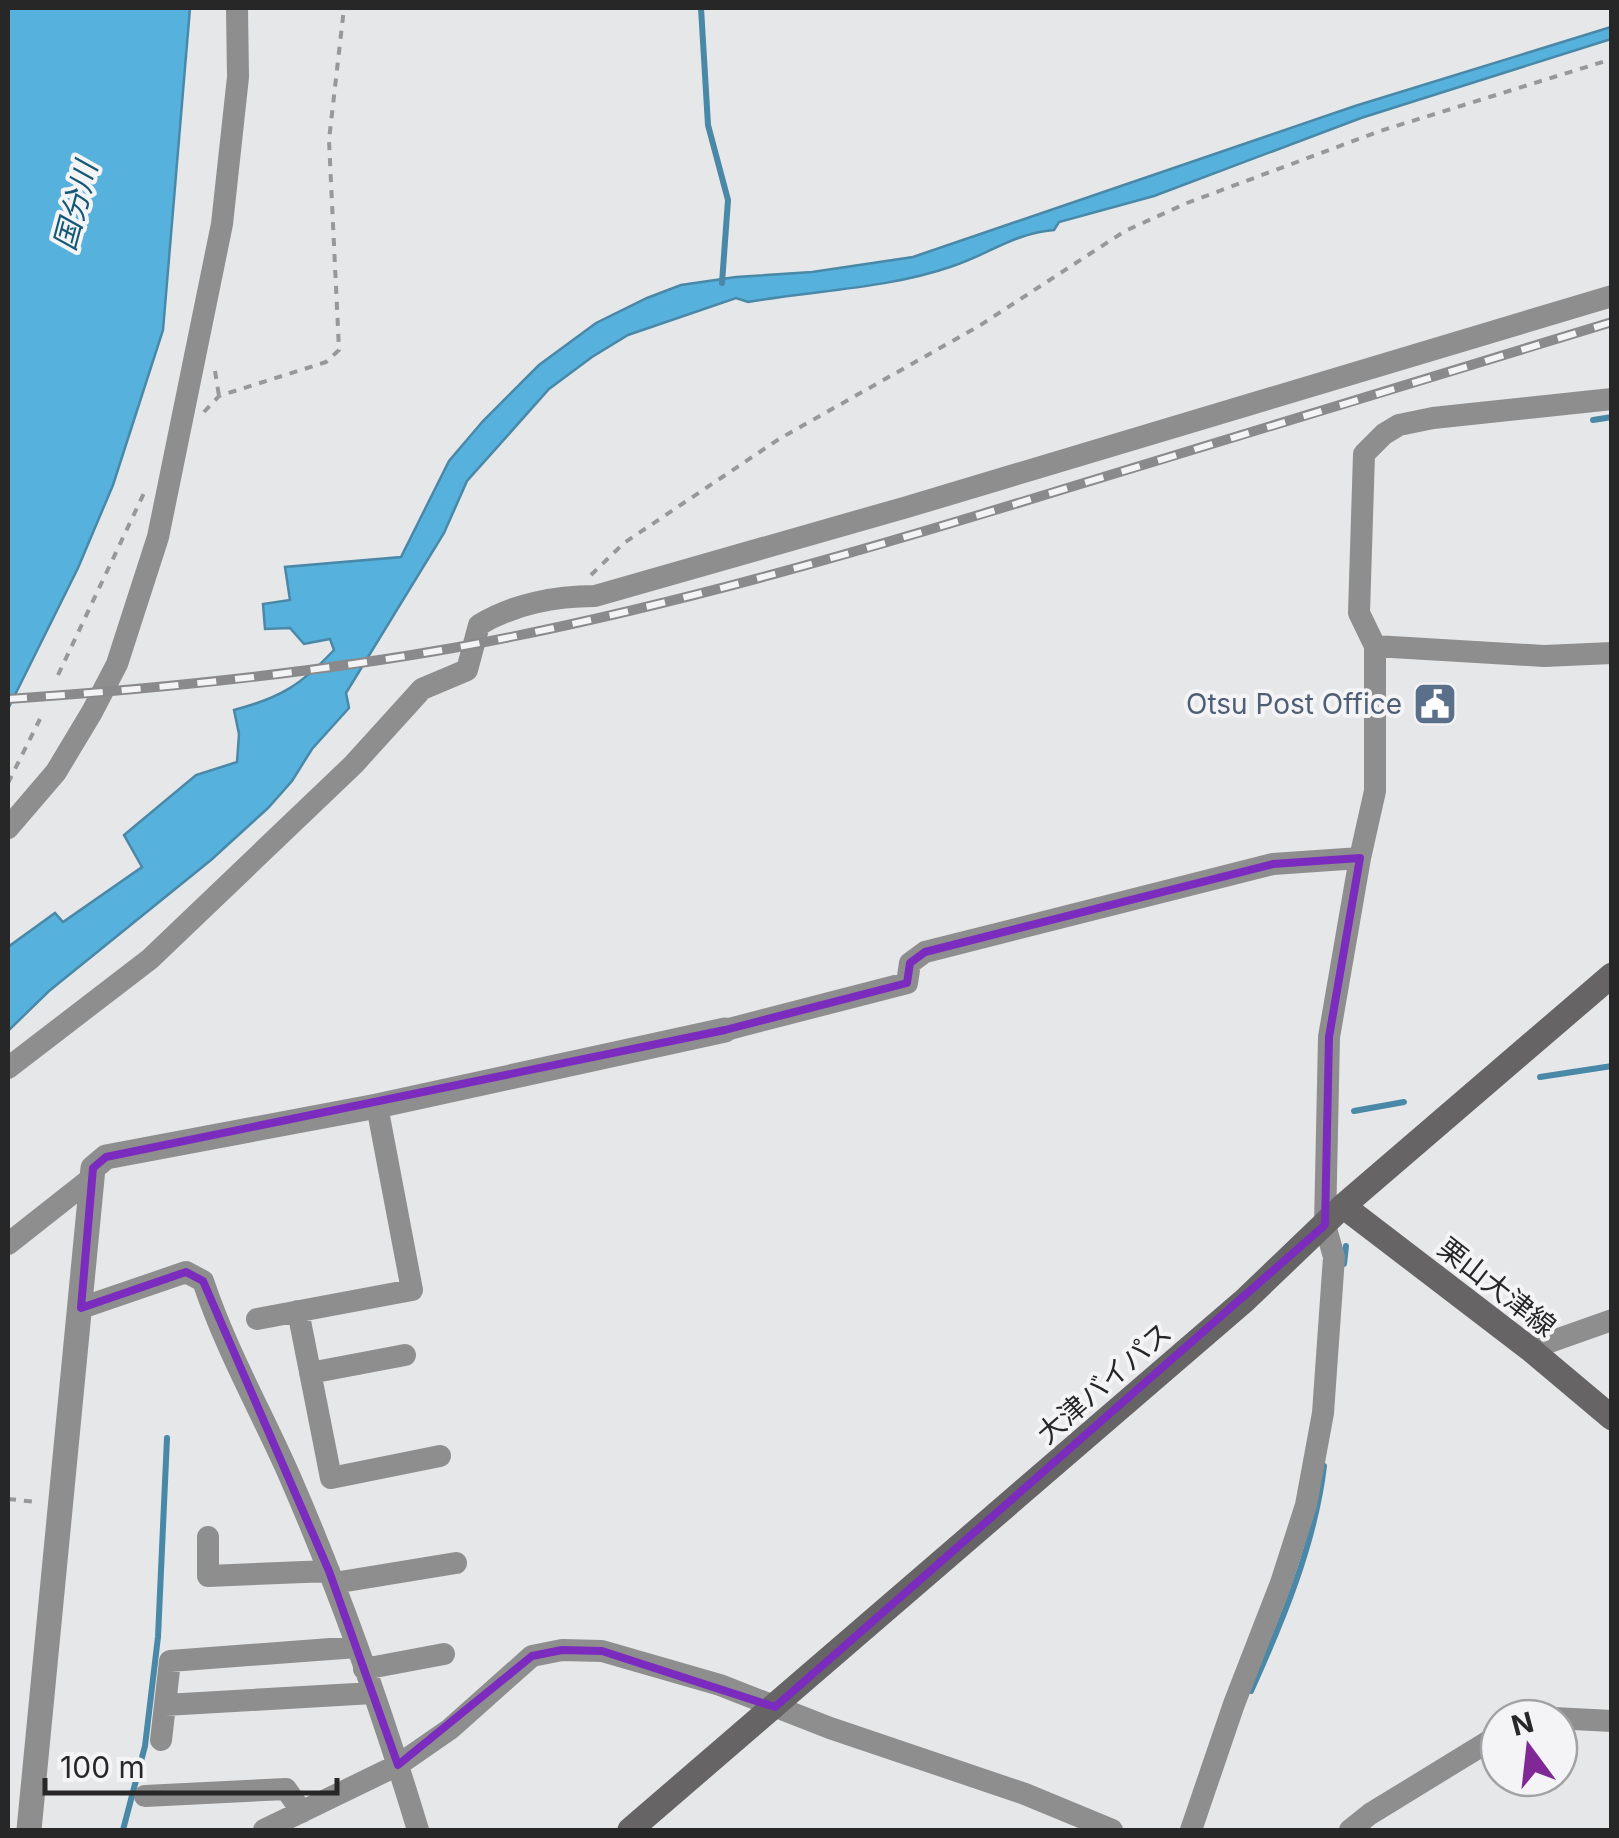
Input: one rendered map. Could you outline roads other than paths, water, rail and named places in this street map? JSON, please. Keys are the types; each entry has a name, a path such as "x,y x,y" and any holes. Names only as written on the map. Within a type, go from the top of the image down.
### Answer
{"main road":[{"name":"大津バイパス","path":"630,1830 1245,1300 1334,1215 1612,974"},
{"name":"栗山大津線","path":"1334,1215 1530,1350 1612,1418"}],"street":[{"path":"8,828 56,772 117,664 158,538 230,169 238,77 238,8"},
{"path":"10,1060 44,1043 85,1006 150,959 354,764 422,690 467,670 479,625 500,612 570,596 595,596 1612,296"},
{"path":"1191,1830 1234,1704 1271,1615 1306,1505 1323,1414 1334,1257 1329,1037 1375,791 1375,646 1359,614 1364,454 1399,424 1612,399"},
{"path":"1375,646 1544,656 1612,653"},
{"path":"29,1830 94,1168 106,1157 377,1106 725,1030 907,983 910,963 925,952 1273,864 1360,858"},
{"path":"257,1320 412,1290 377,1106"},
{"path":"8,1244 93,1178"},
{"path":"80,1308 186,1272 203,1281 222,1336 288,1473 332,1577 418,1830"},
{"path":"298,1312 332,1478 440,1456"},
{"path":"1530,1350 1612,1320"},
{"path":"310,1372 406,1356"},
{"path":"208,1537 208,1576 332,1577 456,1562"},
{"path":"264,1830 398,1765 450,1729 532,1656 562,1650 602,1651 720,1685 1025,1794 1112,1830"},
{"path":"161,1740 170,1661 444,1654"},
{"path":"165,1706 373,1693"},
{"path":"1579,1719 1612,1721"},
{"path":"1350,1830 1479,1747"},
{"path":"145,1796 286,1789 302,1812"}],"water":[{"name":"国分川","path":"8,8 190,8 163,330 113,485 78,568 8,709"},
{"path":"1611,27 1611,39 1361,118 1154,196 1059,222 1054,230 1014,240 953,266 877,284 748,302 736,298 628,335 592,357 549,389 467,481 444,533 346,693 349,708 312,749 292,781 211,860 49,991 8,1031 8,947 55,913 63,922 142,867 124,835 196,775 237,762 239,734 234,710 289,689 334,650 330,639 304,644 290,628 265,629 263,604 290,600 285,567 401,557 449,461 539,365 596,323 681,285 913,257 1355,106"}],"waterway":[{"path":"701,8 708,125 728,200 722,283"},
{"path":"1593,420 1612,417"},
{"path":"1540,1077 1612,1066"},
{"path":"1354,1111 1404,1102"},
{"path":"1344,1264 1346,1246"},
{"path":"123,1830 145,1746 158,1637 167,1438"},
{"path":"1251,1691 1305,1552 1324,1466"}],"railway":[{"path":"8,699 342,666 614,615 930,529 1612,322"}],"place":[{"name":"Otsu Post Office","path":"1435,704"}]}
